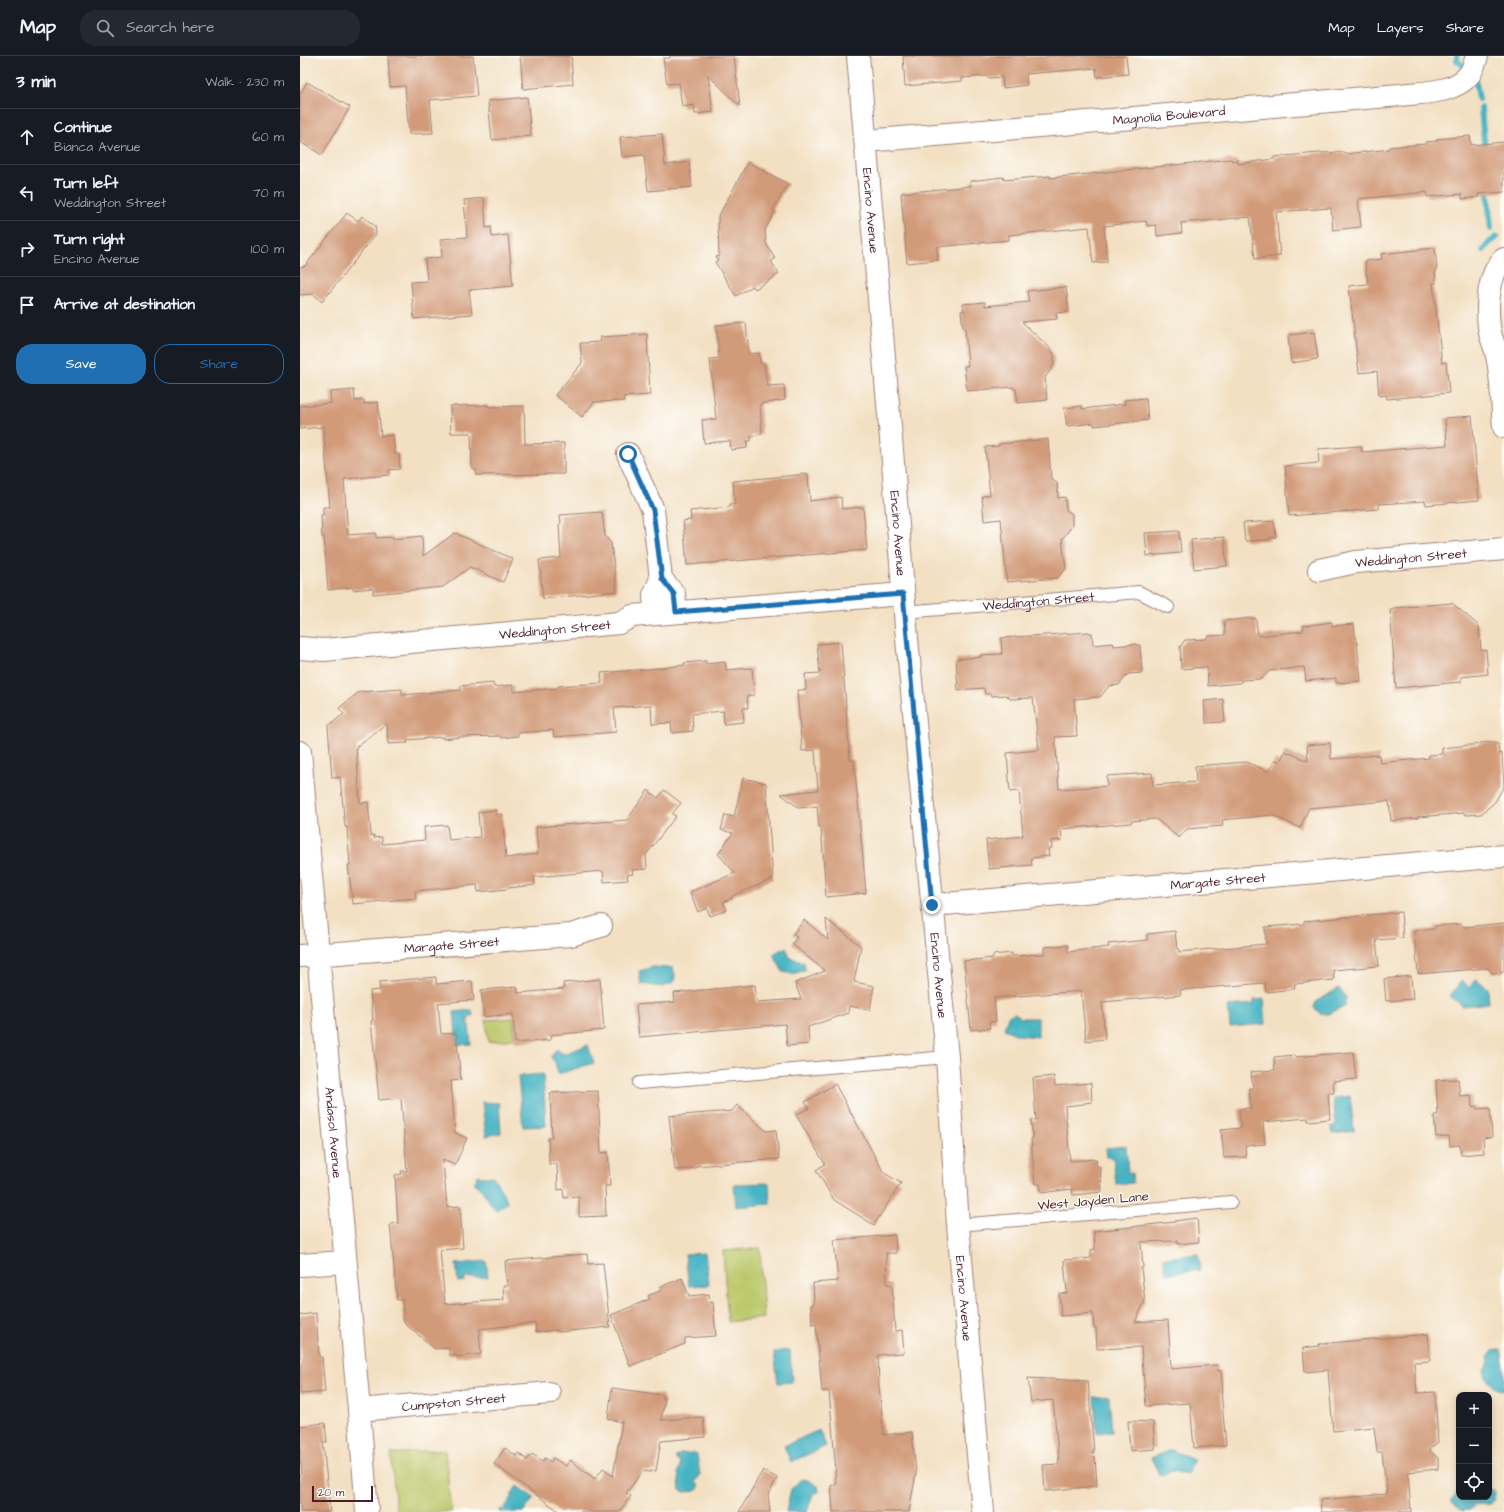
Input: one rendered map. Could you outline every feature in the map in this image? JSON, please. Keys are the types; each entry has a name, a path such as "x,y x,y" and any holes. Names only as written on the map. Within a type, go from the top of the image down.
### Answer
{"street":[{"name":"Encino Avenue","path":"858,56 904,603 947,1057 958,1225 983,1512"},
{"name":"Magnolia Boulevard","path":"866,141 1400,95 1452,88 1469,76 1477,56"},
{"path":"1502,261 1491,284 1488,309 1490,332 1497,357 1504,427"},
{"path":"628,454 653,510 662,579 674,594 676,612"},
{"name":"Weddington Street","path":"1318,570 1356,562 1504,549"},
{"path":"655,614 654,595 662,579"},
{"name":"Weddington Street","path":"300,648 324,650 619,623 632,616 676,612 904,603"},
{"name":"Andasol Avenue","path":"300,752 309,955 345,1262 367,1512"},
{"name":"Margate Street","path":"932,905 1504,856"},
{"name":"Margate Street","path":"309,955 571,935 601,926"},
{"path":"300,1265 345,1262"},
{"name":"Cumpston Street","path":"359,1410 549,1393"}],"lane":[{"name":"Weddington Street","path":"904,603 1139,592 1168,606"},
{"path":"639,1083 947,1057"},
{"name":"West Jayden Lane","path":"958,1225 1231,1202"}],"green space":[{"path":"513,1018 514,1039 488,1042 486,1020"},
{"path":"760,1248 764,1318 728,1322 723,1251"},
{"path":"445,1449 451,1512 396,1512 391,1454"}],"water":[{"path":"786,947 790,958 799,960 801,963 804,962 805,970 793,974 783,972 773,954"},
{"path":"654,967 673,968 675,976 674,982 663,987 641,984 639,971"},
{"path":"1476,979 1488,988 1489,1003 1463,1006 1450,996 1462,980 1469,988"},
{"path":"1339,988 1347,999 1344,1001 1346,1005 1329,1014 1320,1014 1314,1007 1316,1002"},
{"path":"1264,999 1266,1024 1230,1027 1228,1006 1254,1004 1254,1000"},
{"path":"472,1010 473,1016 468,1016 471,1044 457,1045 454,1012"},
{"path":"1015,1013 1021,1018 1038,1018 1038,1037 1018,1035 1004,1029 1008,1016"},
{"path":"588,1045 594,1063 558,1074 555,1062 551,1057 557,1049 563,1054"},
{"path":"543,1074 546,1126 523,1127 518,1076"},
{"path":"1350,1096 1354,1131 1332,1134 1331,1126 1336,1126 1333,1098"},
{"path":"482,1102 499,1103 501,1133 486,1136"},
{"path":"1126,1146 1128,1173 1132,1173 1133,1183 1116,1184 1113,1157 1107,1157 1106,1148"},
{"path":"478,1175 482,1177 493,1176 508,1202 496,1211 478,1185 474,1184"},
{"path":"769,1183 770,1204 736,1207 734,1184"},
{"path":"705,1253 709,1285 689,1286 685,1254"},
{"path":"1198,1254 1200,1270 1166,1274 1164,1258"},
{"path":"486,1261 488,1277 465,1278 465,1281 458,1282 456,1264"},
{"path":"790,1350 792,1382 778,1383 774,1352"},
{"path":"1493,1350 1501,1350 1504,1367 1504,1390 1500,1390 1493,1386 1485,1373 1484,1369 1489,1363 1488,1358"},
{"path":"1109,1396 1112,1432 1097,1433 1094,1397"},
{"path":"819,1430 826,1446 791,1462 784,1446"},
{"path":"1171,1450 1194,1459 1188,1474 1171,1471 1160,1476 1151,1458"},
{"path":"680,1454 697,1454 700,1475 695,1483 698,1484 699,1488 696,1491 685,1492 680,1490 678,1472 680,1462 676,1460 676,1457"},
{"path":"802,1479 808,1480 818,1486 819,1492 813,1494 807,1512 786,1512 791,1489"},
{"path":"517,1486 534,1498 524,1512 499,1512 501,1509 503,1510 513,1496 511,1495"},
{"path":"1492,1490 1495,1491 1493,1498 1494,1500 1491,1504 1475,1504 1470,1510 1462,1511 1452,1502 1452,1499 1456,1496 1456,1500 1492,1500"}],"building":[{"path":"388,56 473,56 477,96 430,100 433,133 409,134 405,86 390,87"},
{"path":"520,56 571,56 573,84 523,89"},
{"path":"670,56 734,56 740,106 708,75 713,112 695,114 694,105 682,107 679,83 667,84 663,58 670,58"},
{"path":"903,56 1126,56 1128,74 1097,77 1096,68 1026,74 1027,85 1003,88 1002,77 989,78 986,76 962,78 962,81 905,86"},
{"path":"307,82 350,107 322,155 300,142 300,94"},
{"path":"527,97 531,136 492,140 488,101"},
{"path":"662,134 665,165 689,162 692,187 648,191 644,155 622,157 620,137"},
{"path":"1470,136 1471,145 1504,142 1504,192 1478,194 1479,197 1462,199 1462,194 1427,197 1427,192 1358,199 1361,227 1333,230 1331,208 1276,212 1280,256 1255,259 1250,217 1181,223 1182,233 1157,236 1156,225 1147,226 1146,221 1104,226 1107,262 1093,263 1089,227 1009,235 1009,240 937,247 938,260 907,263 901,193 971,186 970,181 1003,177 1004,180 1050,176 1050,178 1231,159 1232,161 1238,160 1238,164 1274,159 1274,157 1319,153 1344,152 1345,154 1382,150 1389,149 1389,147 1426,144 1426,142 1437,141 1437,139"},
{"path":"748,162 788,184 773,210 775,211 765,230 766,243 775,259 771,261 779,274 755,289 753,286 736,296 715,262 718,260 716,257 719,256 718,217"},
{"path":"484,198 486,228 491,227 492,237 508,235 513,286 469,290 472,314 414,319 411,282 427,281 425,259 442,257 441,239 467,237 464,200"},
{"path":"347,213 358,221 362,216 375,226 376,234 322,302 313,294 300,295 300,267 305,266"},
{"path":"1435,248 1437,271 1435,272 1436,283 1433,283 1442,363 1446,362 1449,393 1387,399 1386,395 1379,396 1377,371 1359,373 1349,286 1368,284 1365,261 1382,259 1381,254"},
{"path":"1066,287 1069,312 1056,313 1057,319 1022,322 1050,348 1054,355 1052,369 1045,377 1047,400 1018,403 1016,389 1013,389 1013,387 967,391 964,366 968,366 965,328 963,328 961,311 964,311 963,304 985,302 985,306 1029,302 1027,291"},
{"path":"746,323 749,354 759,353 760,363 764,363 767,386 784,385 785,400 760,404 762,434 751,436 751,441 747,441 747,448 731,450 730,441 704,443 702,420 716,419 710,359 719,358 716,325"},
{"path":"1314,332 1318,359 1291,363 1288,335"},
{"path":"647,334 650,395 623,397 624,401 594,402 582,417 555,395 582,363 580,343 601,342 600,337"},
{"path":"354,390 355,401 364,400 364,404 378,402 381,436 393,435 395,454 399,454 400,469 389,470 389,475 344,479 348,535 376,533 376,538 393,537 393,539 422,536 423,556 455,533 513,559 503,582 470,567 443,587 373,594 373,588 353,590 352,587 328,590 321,515 323,515 323,507 330,507 323,427 300,429 300,406 331,403 330,392"},
{"path":"1146,398 1148,420 1094,426 1094,423 1067,426 1064,408 1082,406 1082,409 1125,404 1124,400"},
{"path":"488,405 488,407 524,406 525,444 564,443 564,474 476,475 476,469 472,469 471,433 451,433 450,406"},
{"path":"1472,416 1479,500 1426,505 1425,501 1379,504 1379,509 1289,516 1285,466 1319,463 1318,449 1361,446 1362,452 1447,445 1445,418"},
{"path":"1048,439 1051,479 1057,483 1058,498 1065,497 1066,510 1072,514 1072,526 1062,539 1066,569 1057,578 1007,582 1001,519 984,521 982,496 990,495 985,447 999,446 999,444"},
{"path":"808,474 810,501 841,497 842,509 863,507 867,550 687,565 683,521 691,520 690,511 730,507 730,504 735,504 733,481"},
{"path":"602,512 605,536 611,543 617,591 543,599 539,560 561,558 559,525 561,523 560,515"},
{"path":"1274,521 1276,537 1269,538 1269,540 1245,541 1243,523"},
{"path":"1179,531 1181,553 1147,556 1145,533"},
{"path":"1224,537 1227,566 1194,569 1191,540"},
{"path":"1452,603 1479,626 1481,650 1486,650 1488,674 1461,677 1461,682 1396,688 1390,610 1393,610 1393,608"},
{"path":"1252,618 1256,619 1258,636 1303,631 1303,626 1332,622 1332,626 1354,624 1361,681 1336,683 1336,678 1306,681 1304,667 1269,671 1262,679 1242,680 1240,683 1208,686 1207,667 1181,669 1180,647 1185,640 1206,639 1208,636 1225,635 1224,621"},
{"path":"1092,633 1093,645 1113,643 1114,646 1140,645 1142,673 1128,674 1119,685 1109,686 1100,697 1074,699 1077,736 1055,737 1059,789 1107,786 1107,776 1152,773 1153,785 1196,782 1195,766 1247,762 1269,772 1275,760 1280,762 1285,751 1308,761 1307,745 1330,743 1331,759 1379,755 1380,763 1429,758 1429,755 1442,754 1442,748 1490,742 1498,744 1499,754 1502,753 1504,786 1495,802 1481,814 1465,815 1465,813 1391,821 1389,801 1309,808 1300,828 1272,815 1222,820 1223,826 1187,829 1179,838 1156,819 1131,821 1131,823 1061,829 1062,840 1051,841 1052,848 1048,849 1049,856 1031,858 1032,865 989,869 986,840 1023,836 1019,791 1010,792 1007,753 1039,750 1033,698 1010,699 1006,695 992,696 991,694 985,694 984,688 958,690 956,659 981,657 980,655 1002,654 1001,638"},
{"path":"841,642 850,760 854,760 866,893 826,897 821,827 819,827 817,806 799,808 781,794 818,790 815,750 802,751 797,690 806,690 805,674 820,673 817,644"},
{"path":"706,661 706,664 725,662 726,670 752,668 754,695 747,696 748,708 743,708 744,722 724,724 723,711 692,714 693,731 672,733 671,723 652,724 651,705 614,708 616,732 554,737 553,730 518,733 518,736 501,738 500,736 443,739 443,737 407,740 408,743 388,744 387,723 356,747 360,803 368,802 371,836 374,835 374,838 382,837 382,844 425,840 424,827 447,825 449,840 480,837 478,812 496,810 496,815 502,814 506,858 538,854 536,827 627,820 648,790 658,798 664,790 681,803 672,814 676,816 646,855 647,869 632,870 633,874 627,875 628,880 604,882 603,871 534,877 535,885 478,892 477,885 415,891 416,898 353,904 348,865 350,865 347,827 345,827 340,777 332,778 328,726 344,714 339,708 359,692 402,689 402,695 461,690 460,686 493,683 494,687 513,685 514,692 558,688 558,686 602,683 601,673 659,668 685,665 684,663"},
{"path":"1223,699 1225,722 1206,723 1204,701"},
{"path":"743,778 766,783 773,879 732,896 732,898 723,902 727,910 710,916 707,908 698,912 690,892 735,873 718,854 733,833 721,830 725,815 734,817"},
{"path":"1401,912 1403,938 1376,940 1379,966 1333,970 1334,980 1294,984 1295,989 1266,992 1265,983 1180,990 1181,995 1102,1002 1105,1039 1086,1041 1081,991 994,998 996,1021 989,1022 990,1028 971,1030 964,961 993,958 993,955 1012,953 1012,956 1044,954 1044,947 1068,945 1068,952 1109,947 1108,944 1147,940 1147,934 1175,931 1177,949 1179,949 1179,952 1266,944 1265,927 1304,924 1304,921"},
{"path":"826,919 861,946 854,982 874,986 870,1010 849,1006 848,1013 808,1027 809,1044 787,1046 785,1024 639,1037 636,1005 675,1002 674,993 755,985 757,1002 801,999 795,983 825,971 792,944 797,937 793,934 804,920 828,940"},
{"path":"1504,923 1504,972 1493,973 1488,968 1418,974 1414,931 1434,929 1436,926 1446,925 1461,924 1464,927"},
{"path":"1411,976 1413,999 1386,1001 1384,979"},
{"path":"436,977 436,984 472,981 474,1000 438,1003 441,1034 456,1033 461,1080 451,1081 455,1133 467,1138 455,1165 443,1160 447,1207 460,1206 463,1248 440,1250 445,1304 504,1300 503,1286 507,1286 505,1261 587,1254 588,1264 603,1263 610,1327 559,1332 558,1330 536,1332 535,1323 479,1329 481,1354 456,1357 456,1355 449,1355 449,1348 435,1349 404,1323 402,1299 397,1300 390,1224 398,1223 395,1175 402,1174 401,1171 407,1171 401,1098 379,1100 371,1021 373,1020 370,991 380,990 379,982"},
{"path":"600,979 604,1030 550,1035 551,1040 515,1043 513,1014 484,1017 481,990 517,987 518,993 564,989 563,983"},
{"path":"1353,1052 1356,1079 1333,1081 1334,1093 1328,1093 1330,1119 1308,1121 1308,1118 1263,1122 1265,1144 1245,1146 1246,1157 1224,1158 1221,1130 1241,1128 1239,1109 1251,1108 1249,1088 1253,1088 1251,1072 1275,1070 1274,1057 1294,1055 1294,1057"},
{"path":"1054,1076 1055,1086 1091,1083 1092,1102 1065,1106 1070,1161 1096,1159 1097,1167 1100,1166 1102,1192 1073,1195 1072,1189 1041,1193 1040,1184 1035,1184 1031,1139 1033,1139 1031,1120 1036,1120 1033,1078"},
{"path":"1458,1079 1460,1096 1471,1095 1472,1107 1476,1106 1477,1109 1490,1108 1492,1137 1483,1138 1484,1153 1461,1155 1460,1145 1450,1146 1449,1136 1436,1137 1434,1115 1438,1115 1436,1080"},
{"path":"835,1084 884,1173 901,1183 874,1225 834,1200 816,1170 825,1164 796,1115 809,1108 805,1102"},
{"path":"598,1091 601,1153 608,1152 610,1186 605,1186 606,1216 579,1217 579,1197 564,1198 563,1189 558,1190 557,1164 549,1164 548,1138 552,1138 550,1093"},
{"path":"737,1105 766,1131 776,1130 779,1159 696,1166 696,1168 675,1170 669,1116 732,1111"},
{"path":"1197,1218 1199,1242 1177,1244 1177,1241 1141,1242 1143,1268 1141,1268 1145,1301 1135,1322 1168,1320 1171,1369 1217,1365 1218,1371 1221,1371 1223,1392 1221,1392 1226,1445 1194,1448 1190,1403 1146,1406 1141,1347 1097,1349 1096,1328 1094,1328 1093,1313 1061,1316 1059,1294 1067,1293 1064,1260 1091,1258 1091,1250 1095,1249 1094,1231 1175,1222"},
{"path":"895,1235 896,1253 886,1253 887,1284 892,1285 895,1331 902,1330 904,1353 878,1355 879,1386 884,1435 912,1432 916,1473 909,1512 833,1512 831,1485 836,1485 836,1471 829,1391 822,1391 816,1324 812,1325 811,1305 814,1304 813,1283 838,1281 834,1240"},
{"path":"682,1278 689,1296 709,1294 710,1303 713,1302 716,1336 685,1338 685,1344 630,1366 611,1315 650,1299 648,1296 662,1290 660,1287"},
{"path":"316,1313 319,1357 322,1357 325,1392 300,1394 300,1315"},
{"path":"1428,1334 1430,1361 1414,1362 1417,1393 1435,1392 1438,1442 1429,1450 1438,1458 1438,1469 1408,1472 1411,1512 1321,1512 1320,1500 1387,1494 1382,1452 1377,1452 1374,1427 1333,1431 1328,1370 1305,1372 1303,1348 1319,1346 1319,1344"},
{"path":"1028,1378 1088,1381 1094,1453 1091,1453 1095,1457 1097,1486 1045,1491 1043,1465 1059,1464 1053,1400 1031,1402"},
{"path":"612,1388 663,1395 663,1399 665,1399 661,1420 703,1417 705,1437 661,1441 656,1471 643,1471 626,1493 631,1496 619,1512 560,1512 494,1464 505,1448 516,1456 518,1453 527,1460 532,1454 543,1461 545,1458 551,1462 553,1458 566,1466 570,1460 595,1479 603,1468 613,1476 622,1422 608,1419"},
{"path":"1128,1421 1153,1422 1155,1449 1130,1451"},
{"path":"325,1423 327,1442 323,1442 330,1512 300,1512 300,1475 302,1474 300,1457 300,1426"},
{"path":"763,1470 777,1478 768,1495 770,1512 739,1512"}],"waterway":[{"path":"1457,56 1457,60 1468,70"},
{"path":"1475,76 1479,99"},
{"path":"1481,108 1485,152"},
{"path":"1487,185 1491,229"},
{"path":"1483,250 1496,237"}],"route":[{"path":"628,454 653,510 662,579 674,594 676,612 903,594 932,905"}]}
